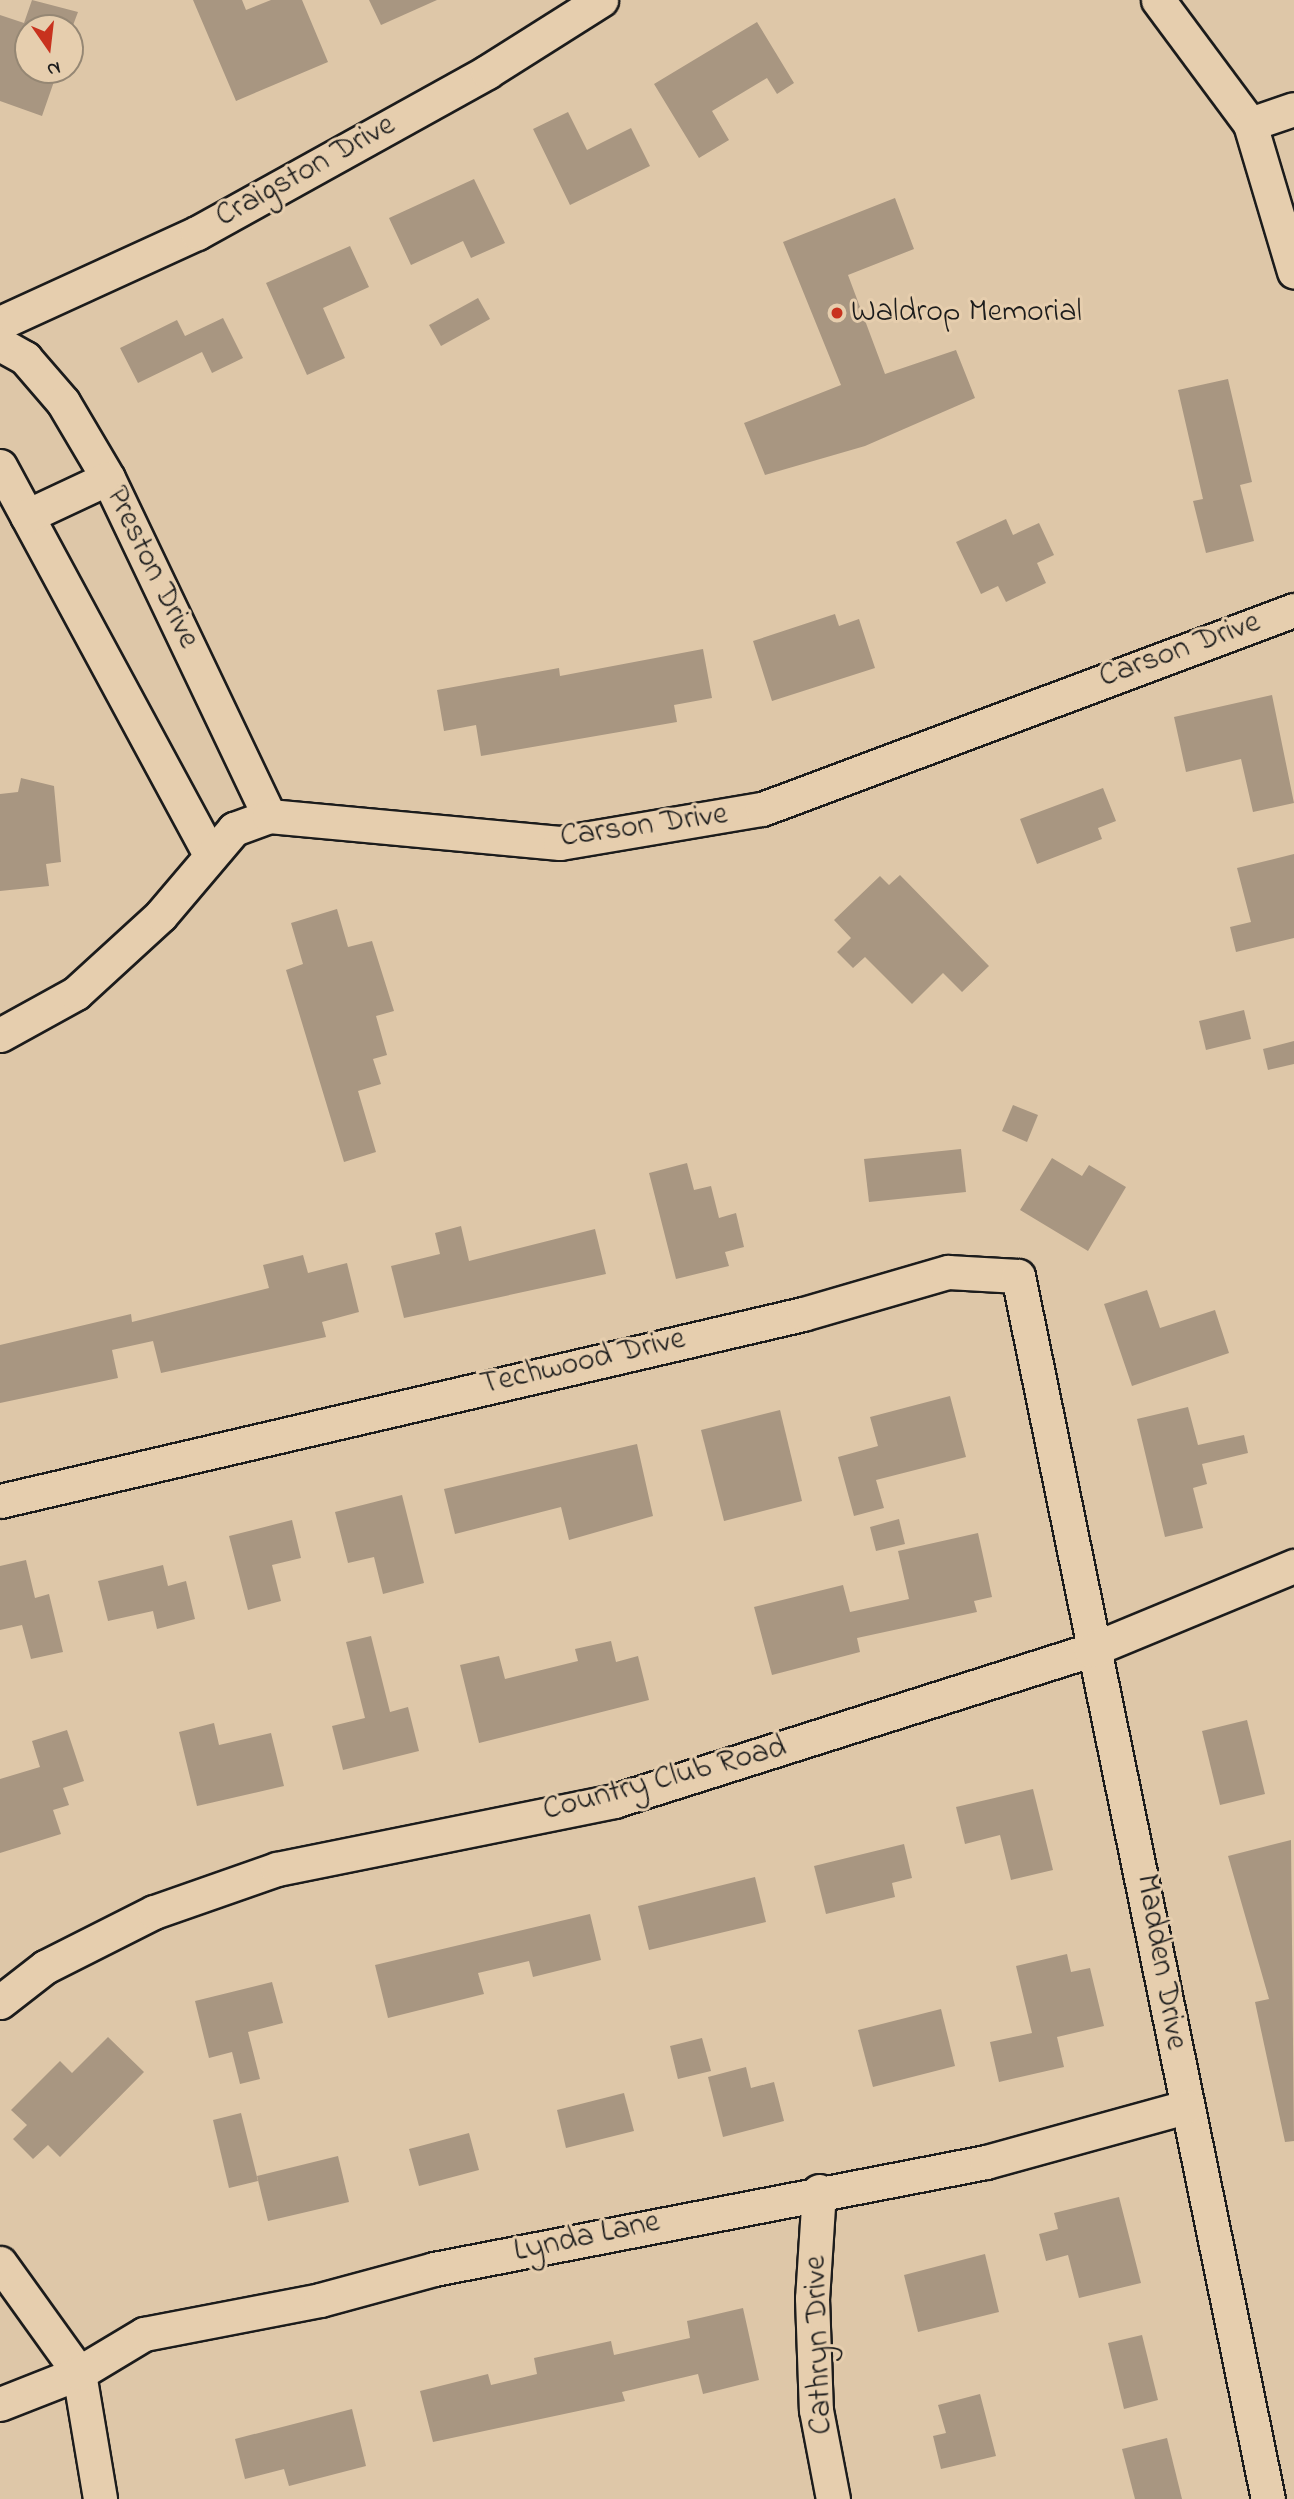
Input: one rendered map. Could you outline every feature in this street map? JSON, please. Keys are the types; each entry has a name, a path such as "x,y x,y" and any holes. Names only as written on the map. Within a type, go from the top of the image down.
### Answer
{"street":[{"name":"Craigston Drive","path":"0,323 197,233 487,72 600,0"},
{"path":"1158,0 1250,124 1294,272"},
{"path":"1250,124 1294,109"},
{"name":"Preston Drive","path":"0,344 25,358 63,402 108,478 269,816"},
{"path":"0,466 209,853"},
{"path":"27,516 108,478"},
{"name":"Carson Drive","path":"0,1035 76,993 161,915 209,853 234,829 269,816 560,843 762,809 1294,610"},
{"name":"Techwood Drive","path":"0,1501 803,1314 948,1272 1018,1276 1048,1425"},
{"name":"Madden Drive","path":"1048,1425 1091,1650 1142,1863 1186,2107 1268,2499"},
{"name":"Country Club Road","path":"0,2002 46,1967 154,1912 277,1869 614,1801 1091,1650 1294,1566"},
{"name":"Lynda Lane","path":"0,2404 79,2373 144,2334 818,2191 986,2162 1186,2107"},
{"name":"Cathryn Drive","path":"818,2191 812,2298 816,2410 833,2499"},
{"path":"0,2263 79,2373 100,2499"}],"building":[{"path":"32,0 78,12 77,14 27,14"},
{"path":"193,0 242,0 246,10 271,0 302,0 328,62 236,101"},
{"path":"369,0 437,0 381,25"},
{"path":"0,15 14,20 14,84 53,84 42,116 0,101"},
{"path":"757,22 794,83 777,94 767,78 712,111 729,140 699,158 654,84"},
{"path":"568,112 587,150 631,128 650,166 570,205 533,129"},
{"path":"474,179 505,243 471,258 463,241 411,265 389,218"},
{"name":"Waldrop Memorial","path":"895,198 914,249 848,275 885,374 956,350 975,398 865,446 765,475 744,423 841,385 783,242"},
{"path":"350,246 369,287 323,308 345,358 307,375 266,283"},
{"path":"478,298 490,319 441,346 429,325"},
{"path":"223,318 243,358 212,373 202,352 138,383 120,348 177,320 185,336"},
{"path":"1228,379 1252,482 1240,485 1254,541 1206,553 1193,501 1203,499 1178,390"},
{"path":"1006,519 1013,535 1039,523 1054,555 1037,563 1046,583 1006,602 998,586 981,594 956,542"},
{"path":"835,614 839,626 859,619 875,668 772,701 753,641"},
{"path":"703,649 712,698 674,705 677,722 481,756 476,725 444,731 437,690 559,668 560,676"},
{"path":"1272,695 1294,803 1253,812 1241,759 1186,772 1174,717"},
{"path":"21,778 54,786 61,862 46,864 49,886 0,891 0,794 18,792"},
{"path":"1103,788 1116,821 1098,828 1102,839 1037,864 1020,819"},
{"path":"1294,854 1294,938 1236,952 1230,927 1251,922 1237,868"},
{"path":"900,875 989,966 962,992 943,973 912,1004 865,957 853,968 837,952 851,938 834,920 880,876 889,885"},
{"path":"337,909 348,947 372,941 394,1011 376,1016 387,1055 373,1059 381,1084 358,1091 376,1152 344,1162 286,970 303,964 291,923"},
{"path":"1244,1010 1251,1039 1206,1050 1199,1021"},
{"path":"1294,1041 1294,1064 1268,1070 1263,1049"},
{"path":"1013,1105 1038,1115 1027,1142 1002,1131"},
{"path":"961,1149 966,1192 869,1202 864,1159"},
{"path":"1052,1158 1082,1176 1089,1165 1126,1187 1088,1251 1020,1210"},
{"path":"687,1163 694,1190 711,1186 719,1218 736,1213 744,1247 725,1252 729,1266 676,1279 649,1173"},
{"path":"461,1226 469,1261 595,1229 606,1274 404,1318 391,1266 440,1254 435,1233"},
{"path":"303,1255 308,1273 347,1263 359,1312 322,1322 326,1337 161,1373 153,1341 112,1350 118,1378 0,1403 0,1345 131,1314 132,1322 269,1288 263,1265"},
{"path":"1147,1290 1160,1328 1215,1310 1229,1353 1132,1386 1104,1304"},
{"path":"950,1396 966,1457 876,1480 884,1508 854,1516 838,1457 878,1446 870,1417"},
{"path":"1188,1407 1198,1445 1244,1435 1248,1453 1202,1464 1207,1484 1193,1488 1203,1528 1165,1537 1137,1419"},
{"path":"780,1410 802,1501 724,1521 701,1430"},
{"path":"637,1444 653,1516 569,1540 561,1507 455,1534 444,1489"},
{"path":"402,1495 424,1583 383,1594 374,1557 348,1563 335,1512"},
{"path":"899,1519 905,1544 876,1551 870,1527"},
{"path":"292,1520 301,1558 272,1565 281,1601 248,1610 229,1536"},
{"path":"978,1533 992,1597 974,1601 977,1612 857,1638 860,1652 772,1675 754,1607 843,1585 850,1612 909,1599 898,1551"},
{"path":"26,1560 35,1598 49,1594 63,1652 31,1659 22,1625 0,1630 0,1566"},
{"path":"163,1565 168,1586 186,1581 195,1619 157,1629 153,1611 108,1621 98,1581"},
{"path":"371,1636 390,1712 408,1707 419,1751 343,1770 332,1726 365,1718 346,1642"},
{"path":"611,1641 616,1662 638,1656 649,1700 479,1743 460,1665 499,1656 505,1679 578,1661 575,1649"},
{"path":"1247,1720 1265,1794 1220,1805 1202,1731"},
{"path":"214,1723 219,1745 271,1733 284,1786 197,1806 179,1732"},
{"path":"67,1730 84,1781 63,1788 69,1805 53,1810 61,1834 0,1853 0,1779 40,1767 32,1741"},
{"path":"1033,1789 1053,1870 1011,1880 1000,1835 965,1844 956,1807"},
{"path":"1291,1840 1294,2141 1285,2142 1255,2002 1269,1999 1228,1856"},
{"path":"904,1844 912,1878 892,1883 895,1897 826,1914 814,1866"},
{"path":"755,1877 766,1922 649,1950 638,1906"},
{"path":"590,1914 601,1960 533,1977 529,1961 478,1973 484,1994 388,2018 375,1965"},
{"path":"1067,1954 1071,1972 1090,1968 1104,2026 1057,2037 1064,2067 999,2082 990,2042 1032,2033 1016,1966"},
{"path":"272,1982 283,2023 248,2032 260,2079 240,2084 232,2052 209,2058 195,2001"},
{"path":"941,2009 955,2066 873,2087 858,2030"},
{"path":"108,2037 144,2072 60,2157 48,2145 33,2159 13,2139 27,2125 11,2110 60,2061 72,2073"},
{"path":"702,2038 711,2071 678,2079 670,2046"},
{"path":"746,2067 751,2088 774,2082 784,2121 723,2137 708,2077"},
{"path":"624,2093 634,2131 566,2148 557,2110"},
{"path":"241,2113 258,2181 229,2188 213,2120"},
{"path":"469,2133 479,2170 419,2186 409,2149"},
{"path":"338,2156 349,2202 268,2221 257,2176"},
{"path":"1119,2197 1141,2283 1079,2298 1068,2255 1046,2261 1039,2234 1058,2229 1054,2213"},
{"path":"985,2254 999,2312 918,2332 904,2275"},
{"path":"743,2308 759,2380 703,2394 698,2374 622,2392 625,2401 433,2442 420,2391 488,2374 491,2385 537,2374 534,2358 611,2341 614,2355 690,2338 687,2321"},
{"path":"1142,2335 1158,2400 1124,2409 1108,2343"},
{"path":"980,2394 996,2456 941,2469 933,2436 946,2433 938,2405"},
{"path":"352,2409 366,2466 289,2486 284,2469 245,2479 235,2439"},
{"path":"1167,2438 1182,2499 1135,2499 1122,2449"}],"place":[{"name":"Waldrop Memorial","path":"837,313"}]}
